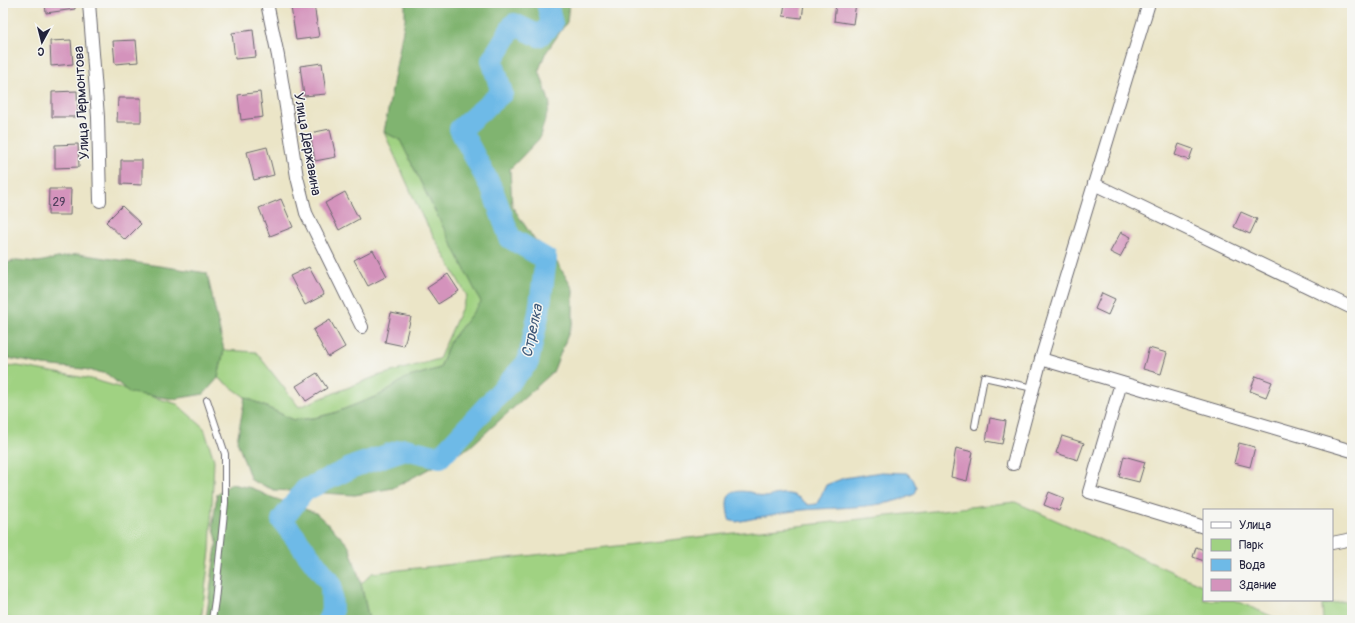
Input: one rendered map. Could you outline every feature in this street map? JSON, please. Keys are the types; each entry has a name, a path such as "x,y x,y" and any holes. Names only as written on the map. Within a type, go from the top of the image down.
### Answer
{"street":[{"name":"Улица Лермонтова","path":"89,3 98,117 100,201"},
{"name":"Улица Державина","path":"267,3 278,56 297,177 306,213 362,327"},
{"path":"1013,464 1041,359 1149,3"},
{"path":"1094,184 1352,308"},
{"path":"1041,359 1352,451"},
{"path":"1121,383 1089,492 1203,527"},
{"path":"1333,543 1352,539"}],"lane":[{"path":"975,426 984,377 1033,388"},
{"path":"207,400 225,454 225,504 212,620"}],"green space":[{"path":"405,3 569,3 567,22 545,54 539,70 550,104 539,139 510,169 512,206 534,239 550,251 573,289 573,322 553,372 470,447 393,488 355,495 274,490 251,480 237,441 245,397 294,420 314,418 334,413 380,395 406,378 440,368 449,343 481,302 400,140 384,132 405,19"},
{"path":"384,132 400,139 482,302 449,343 440,368 406,378 380,395 334,413 314,418 294,420 245,397 218,378 224,350 256,352 299,407 377,376 439,359 467,296 420,212"},
{"path":"78,254 207,273 224,350 218,378 204,394 174,399 130,393 107,374 83,369 43,365 3,357 3,264 17,260 38,262"},
{"path":"18,366 91,379 177,404 204,428 214,460 210,551 201,620 3,620 3,367"},
{"path":"231,484 252,488 268,496 316,513 337,533 349,546 361,584 369,620 206,620 217,540 213,524 217,494"},
{"path":"1015,502 1203,586 1203,601 1237,601 1280,620 369,620 361,584 372,573"},
{"path":"1352,600 1352,620 1323,620 1322,605"}],"water":[{"path":"881,472 907,473 913,479 917,488 915,494 902,499 875,505 795,511 736,522 729,519 727,501 731,494 736,492 750,492 765,497 789,494 800,498 808,505 817,504 826,485 844,478"}],"building":[{"path":"45,3 75,3 75,9 46,13"},
{"path":"785,3 804,3 802,18 783,16"},
{"path":"836,3 856,3 853,24 834,21"},
{"path":"314,4 319,37 296,40 291,7"},
{"path":"253,30 256,57 235,59 232,33"},
{"path":"71,40 73,64 51,66 50,41"},
{"path":"136,40 138,62 115,64 113,41"},
{"path":"322,63 326,94 304,96 300,66"},
{"path":"77,91 78,117 52,117 52,92"},
{"path":"260,92 263,117 241,120 238,95"},
{"path":"118,98 141,98 141,122 117,122"},
{"path":"330,129 336,157 315,161 310,133"},
{"path":"78,144 79,167 55,168 55,145"},
{"path":"1179,144 1193,149 1189,160 1175,155"},
{"path":"267,147 274,175 254,180 247,152"},
{"path":"121,160 142,160 142,185 121,184"},
{"path":"49,189 71,189 70,215 48,215"},
{"path":"345,192 359,219 339,230 325,203"},
{"path":"281,199 293,227 270,236 259,208"},
{"path":"122,206 141,224 125,240 106,222"},
{"path":"1241,212 1257,219 1250,234 1234,227"},
{"path":"1121,232 1131,237 1120,257 1110,252"},
{"path":"373,250 387,276 368,286 354,260"},
{"path":"309,267 324,295 305,305 290,276"},
{"path":"448,274 459,291 438,304 427,288"},
{"path":"1102,293 1115,299 1108,315 1095,309"},
{"path":"391,313 411,317 404,346 385,342"},
{"path":"330,320 345,347 328,357 313,330"},
{"path":"1149,348 1167,353 1161,374 1143,369"},
{"path":"317,373 327,388 306,401 296,386"},
{"path":"1256,376 1272,382 1266,397 1250,391"},
{"path":"990,418 1006,421 1002,444 986,441"},
{"path":"1062,436 1084,443 1078,460 1056,453"},
{"path":"1239,443 1255,447 1250,467 1234,463"},
{"path":"956,448 973,452 967,481 951,477"},
{"path":"1124,456 1145,462 1139,482 1119,477"},
{"path":"1049,492 1064,498 1059,511 1044,505"},
{"path":"1196,547 1203,550 1203,561 1193,557"}],"waterway":[{"name":"Стрелка","path":"328,620 332,613 331,584 282,520 305,490 355,466 405,449 440,457 528,362 539,312 546,259 510,238 492,189 460,129 502,93 492,60 514,24 539,36 552,24 547,3"}]}
